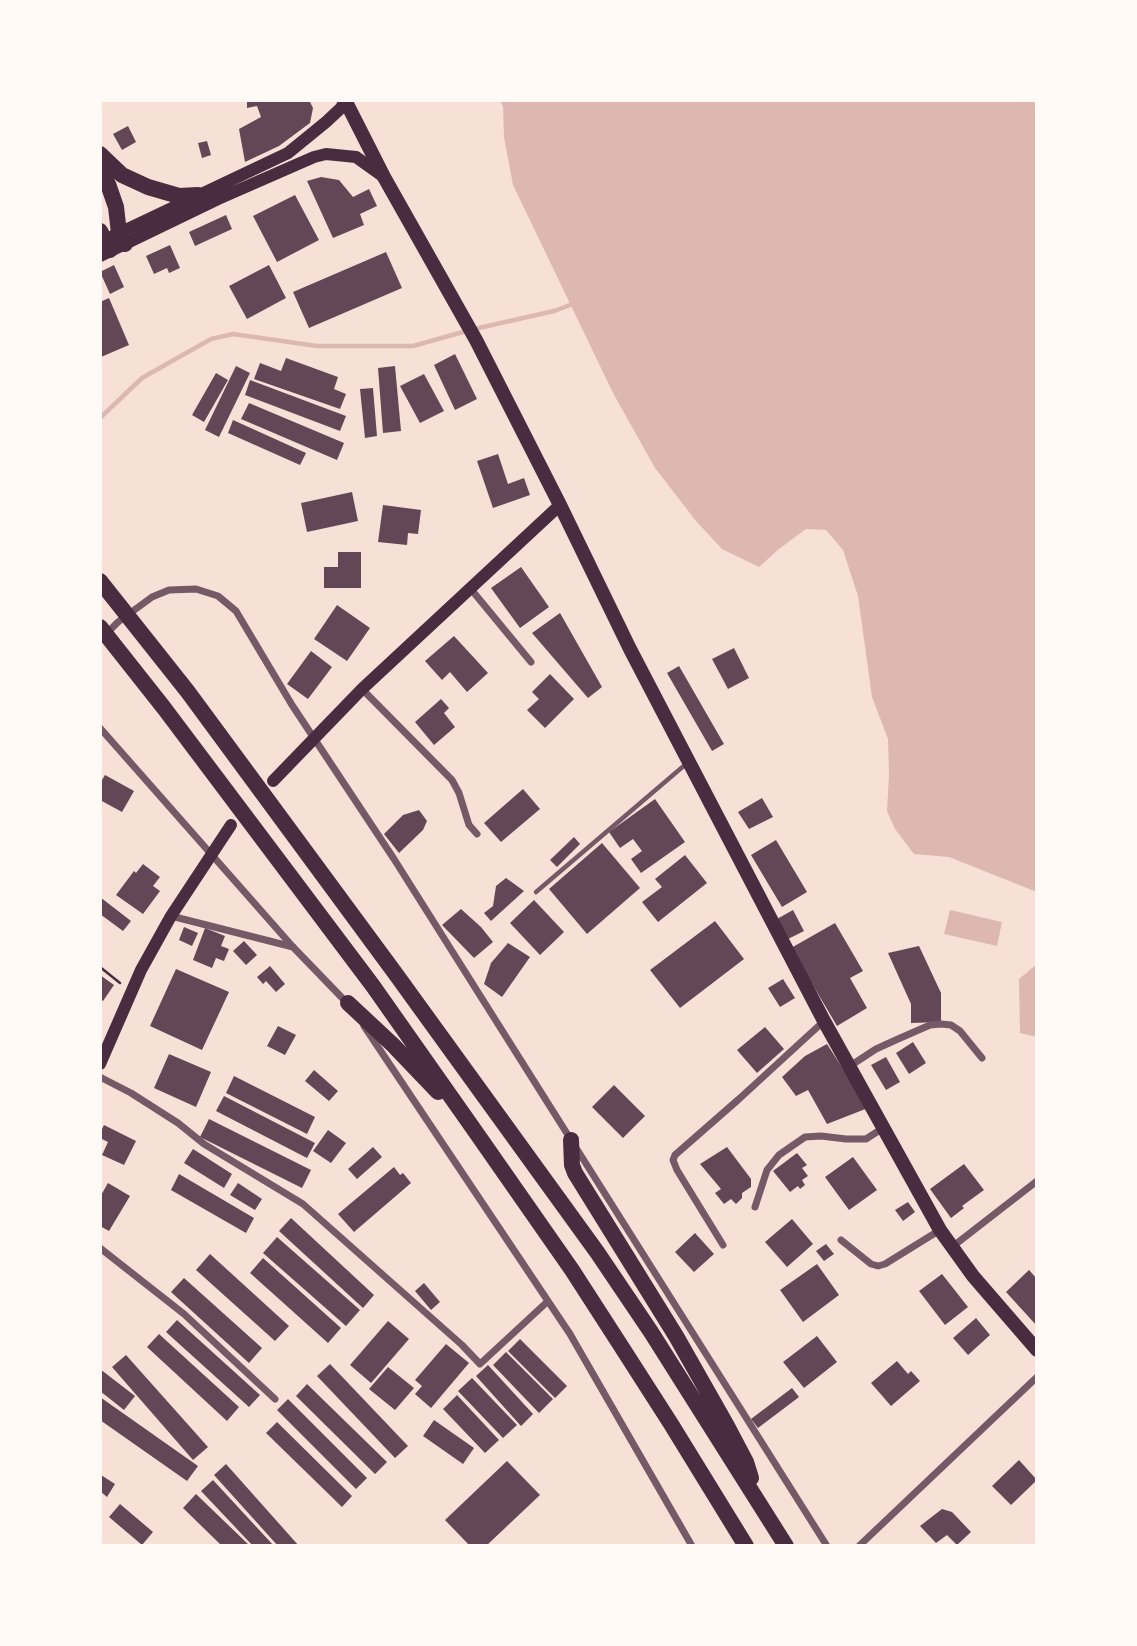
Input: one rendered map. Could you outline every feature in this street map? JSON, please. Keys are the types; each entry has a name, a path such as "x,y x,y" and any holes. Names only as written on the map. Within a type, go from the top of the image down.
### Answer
{"highway":[{"path":"345,100 384,177 476,340 630,649 824,1021 951,1247 1037,1350"},
{"path":"100,154 122,175 148,187 179,196 198,195"},
{"path":"100,168 116,207 108,242"},
{"path":"100,581 188,692 597,1252 651,1332 786,1546"},
{"path":"100,627 373,986 475,1131 572,1270 671,1423 746,1546"},
{"path":"348,1003 393,1045 475,1131"},
{"path":"571,1140 575,1173 676,1336 727,1426 746,1462 752,1491"}],"main road":[{"path":"108,242 198,195 288,153 326,122 341,108 345,100"},
{"path":"108,242 326,154 356,157 384,177"},
{"path":"273,781 362,689 560,505"},
{"path":"100,1064 132,990 171,916 231,825"}],"street":[{"path":"470,588 531,662"},
{"path":"100,640 118,622 152,597 169,590 196,589 218,596 236,611 313,739 394,859 827,1546"},
{"path":"362,689 452,780 469,825 477,834"},
{"path":"100,728 293,947 348,1003 570,1334 692,1546"},
{"path":"171,916 293,947"},
{"path":"723,1245 677,1170 673,1160 675,1155 824,1021"},
{"path":"850,1066 876,1049 930,1025 941,1024 960,1031 982,1058"},
{"path":"100,1077 131,1093 178,1123 204,1144 303,1204 481,1364 547,1302"},
{"path":"755,1207 767,1170 779,1156 805,1137 866,1139 884,1128"},
{"path":"951,1247 1037,1181"},
{"path":"841,1240 871,1264 878,1266 940,1230"},
{"path":"100,1248 184,1314 275,1399"},
{"path":"859,1546 1037,1377"}],"lane":[{"path":"536,892 690,761"}],"path":[{"path":"100,967 132,990"}],"shaded area":[{"path":"500,100 1037,100 1037,892 949,857 914,854 895,829 887,811 888,739 872,697 858,596 843,550 826,530 806,529 759,567 722,549 696,521 655,468 613,393 513,185"},
{"path":"950,910 1002,922 997,946 944,934"},
{"path":"1037,964 1037,1037 1020,1033 1019,979"}],"building":[{"path":"247,100 309,100 313,108 310,123 279,146 245,162 239,129 261,117 257,106 247,108"},
{"path":"128,126 136,142 122,150 113,134"},
{"path":"207,141 211,155 202,158 198,143"},
{"path":"321,177 339,180 353,197 369,189 377,206 360,214 364,225 333,238 307,181"},
{"path":"295,195 319,240 277,262 253,216"},
{"path":"226,215 232,229 195,246 189,232"},
{"path":"170,245 180,268 169,273 167,268 154,274 146,256"},
{"path":"386,252 402,288 309,328 293,292"},
{"path":"114,265 124,287 110,294 100,272"},
{"path":"269,265 286,298 247,319 229,286"},
{"path":"109,298 129,345 101,357 100,302"},
{"path":"455,354 477,399 455,410 434,365"},
{"path":"286,358 338,377 334,389 346,394 340,409 254,379 260,363 281,371"},
{"path":"236,366 250,373 219,437 205,430"},
{"path":"395,366 401,431 383,433 378,368"},
{"path":"216,373 228,380 204,422 192,415"},
{"path":"424,374 444,411 420,423 400,386"},
{"path":"250,380 346,416 340,431 245,395"},
{"path":"373,388 377,436 365,438 360,389"},
{"path":"249,403 344,443 337,460 241,419"},
{"path":"233,420 306,453 300,465 228,433"},
{"path":"498,454 508,484 524,478 530,495 493,508 477,461"},
{"path":"352,492 358,521 307,532 301,503"},
{"path":"383,505 421,510 418,534 408,533 407,545 378,542"},
{"path":"338,552 361,552 361,588 324,588 324,567 338,567"},
{"path":"521,567 549,607 520,628 491,588"},
{"path":"337,605 370,628 347,661 314,639"},
{"path":"560,613 602,687 588,698 532,633"},
{"path":"454,636 488,673 467,692 450,672 442,680 425,661"},
{"path":"734,648 749,678 728,689 712,659"},
{"path":"311,651 332,667 308,699 287,684"},
{"path":"679,666 724,744 712,751 667,673"},
{"path":"550,674 574,699 545,728 527,710 539,699 532,692"},
{"path":"441,699 449,708 444,713 455,727 434,745 415,722"},
{"path":"105,775 134,791 122,812 100,800 100,783"},
{"path":"523,789 540,809 501,842 484,823"},
{"path":"762,798 773,817 749,829 738,812"},
{"path":"655,799 685,842 641,873 631,859 642,851 633,839 620,848 609,832"},
{"path":"419,810 427,821 423,830 399,853 384,834 403,815"},
{"path":"574,837 580,844 557,867 550,860"},
{"path":"776,840 807,892 782,907 751,855"},
{"path":"602,843 640,888 587,934 549,889"},
{"path":"685,855 707,883 658,922 642,902 662,887 655,879"},
{"path":"143,864 160,877 153,886 160,891 143,914 116,895 134,871 136,873"},
{"path":"506,878 524,891 491,921 484,913 493,906 496,886"},
{"path":"100,897 131,921 123,931 100,914"},
{"path":"534,900 564,932 540,955 510,923"},
{"path":"461,909 493,942 474,958 442,925"},
{"path":"793,910 804,931 788,939 777,919"},
{"path":"715,921 744,959 680,1008 650,970"},
{"path":"835,923 863,971 850,978 867,1008 837,1026 791,948"},
{"path":"184,927 198,933 192,946 179,940"},
{"path":"205,928 225,936 221,946 229,949 224,961 216,958 212,968 193,960"},
{"path":"244,941 257,955 246,965 233,951"},
{"path":"508,943 530,957 502,997 484,984 491,963"},
{"path":"919,946 941,993 941,1022 911,1023 911,1004 888,953"},
{"path":"270,966 285,984 276,992 266,981 263,984 257,977"},
{"path":"176,969 229,992 202,1050 150,1026"},
{"path":"100,975 114,985 103,1001 100,999"},
{"path":"783,979 795,998 780,1007 768,988"},
{"path":"278,1026 296,1035 285,1055 267,1046"},
{"path":"765,1027 784,1049 757,1073 737,1050"},
{"path":"913,1042 926,1063 909,1074 896,1053"},
{"path":"827,1044 868,1108 827,1124 808,1090 796,1096 782,1077 805,1056"},
{"path":"169,1054 211,1072 196,1107 154,1088"},
{"path":"886,1057 900,1082 886,1090 871,1065"},
{"path":"314,1070 338,1091 329,1101 305,1081"},
{"path":"234,1076 315,1117 307,1134 226,1093"},
{"path":"614,1085 645,1116 623,1138 592,1107"},
{"path":"224,1096 315,1143 307,1158 216,1111"},
{"path":"209,1119 311,1170 302,1188 200,1137"},
{"path":"104,1125 136,1141 124,1165 102,1155 108,1142 100,1138"},
{"path":"328,1130 346,1143 331,1163 313,1151"},
{"path":"373,1147 382,1157 357,1179 348,1169"},
{"path":"727,1147 751,1179 751,1187 742,1193 742,1198 736,1204 731,1199 724,1204 715,1193 721,1189 700,1164"},
{"path":"193,1149 232,1174 224,1188 184,1163"},
{"path":"797,1153 807,1165 802,1168 808,1176 802,1180 805,1185 790,1192 773,1171"},
{"path":"853,1157 877,1190 849,1210 825,1177"},
{"path":"964,1164 984,1190 951,1218 930,1189"},
{"path":"394,1167 411,1183 354,1232 338,1214"},
{"path":"179,1174 254,1218 246,1233 171,1190"},
{"path":"108,1183 130,1196 109,1231 100,1226 100,1197"},
{"path":"238,1183 262,1199 255,1210 230,1195"},
{"path":"908,1202 915,1212 903,1221 895,1210"},
{"path":"291,1218 374,1295 363,1308 279,1231"},
{"path":"792,1219 813,1244 787,1267 765,1242"},
{"path":"695,1233 714,1254 694,1272 675,1252"},
{"path":"277,1237 360,1310 346,1326 263,1253"},
{"path":"826,1244 834,1254 824,1261 816,1251"},
{"path":"210,1254 289,1326 275,1341 196,1270"},
{"path":"263,1258 341,1328 328,1343 250,1273"},
{"path":"817,1264 839,1295 803,1322 780,1290"},
{"path":"1029,1270 1037,1279 1037,1326 1006,1292"},
{"path":"942,1274 968,1307 945,1325 919,1291"},
{"path":"184,1278 262,1348 249,1363 171,1292"},
{"path":"424,1283 440,1302 431,1310 415,1291"},
{"path":"976,1318 990,1335 968,1355 953,1338"},
{"path":"177,1320 260,1395 249,1407 166,1332"},
{"path":"388,1321 409,1339 371,1383 350,1365"},
{"path":"159,1334 239,1407 227,1421 147,1347"},
{"path":"817,1336 837,1362 804,1388 783,1362"},
{"path":"520,1339 567,1386 555,1398 508,1351"},
{"path":"446,1344 469,1363 431,1408 415,1394 422,1386 415,1380"},
{"path":"506,1352 553,1399 539,1413 493,1365"},
{"path":"126,1355 208,1447 193,1460 112,1367"},
{"path":"897,1361 908,1374 911,1371 920,1381 891,1406 871,1383"},
{"path":"330,1364 408,1446 395,1458 317,1376"},
{"path":"488,1365 533,1414 521,1426 476,1376"},
{"path":"388,1367 414,1388 395,1410 369,1389"},
{"path":"100,1369 135,1396 124,1410 100,1391"},
{"path":"472,1378 517,1425 503,1438 458,1391"},
{"path":"307,1384 387,1462 375,1474 296,1396"},
{"path":"792,1388 799,1397 758,1428 751,1419"},
{"path":"457,1395 499,1440 485,1453 443,1409"},
{"path":"100,1397 198,1466 187,1481 100,1420"},
{"path":"288,1399 367,1478 356,1489 277,1410"},
{"path":"434,1420 474,1448 463,1464 423,1436"},
{"path":"277,1422 352,1496 342,1507 266,1433"},
{"path":"1019,1460 1037,1480 1011,1505 992,1486"},
{"path":"507,1461 540,1495 486,1546 470,1546 445,1520"},
{"path":"226,1464 299,1546 278,1546 214,1475"},
{"path":"101,1475 115,1484 107,1497 100,1491"},
{"path":"213,1480 274,1546 253,1546 201,1491"},
{"path":"196,1494 250,1546 222,1546 183,1508"},
{"path":"120,1504 153,1532 142,1545 109,1517"},
{"path":"942,1509 952,1512 971,1532 957,1545 947,1535 936,1543 920,1526"}],"waterway":[{"path":"100,418 142,378 211,339 233,334 317,346 413,346 570,305"}]}
